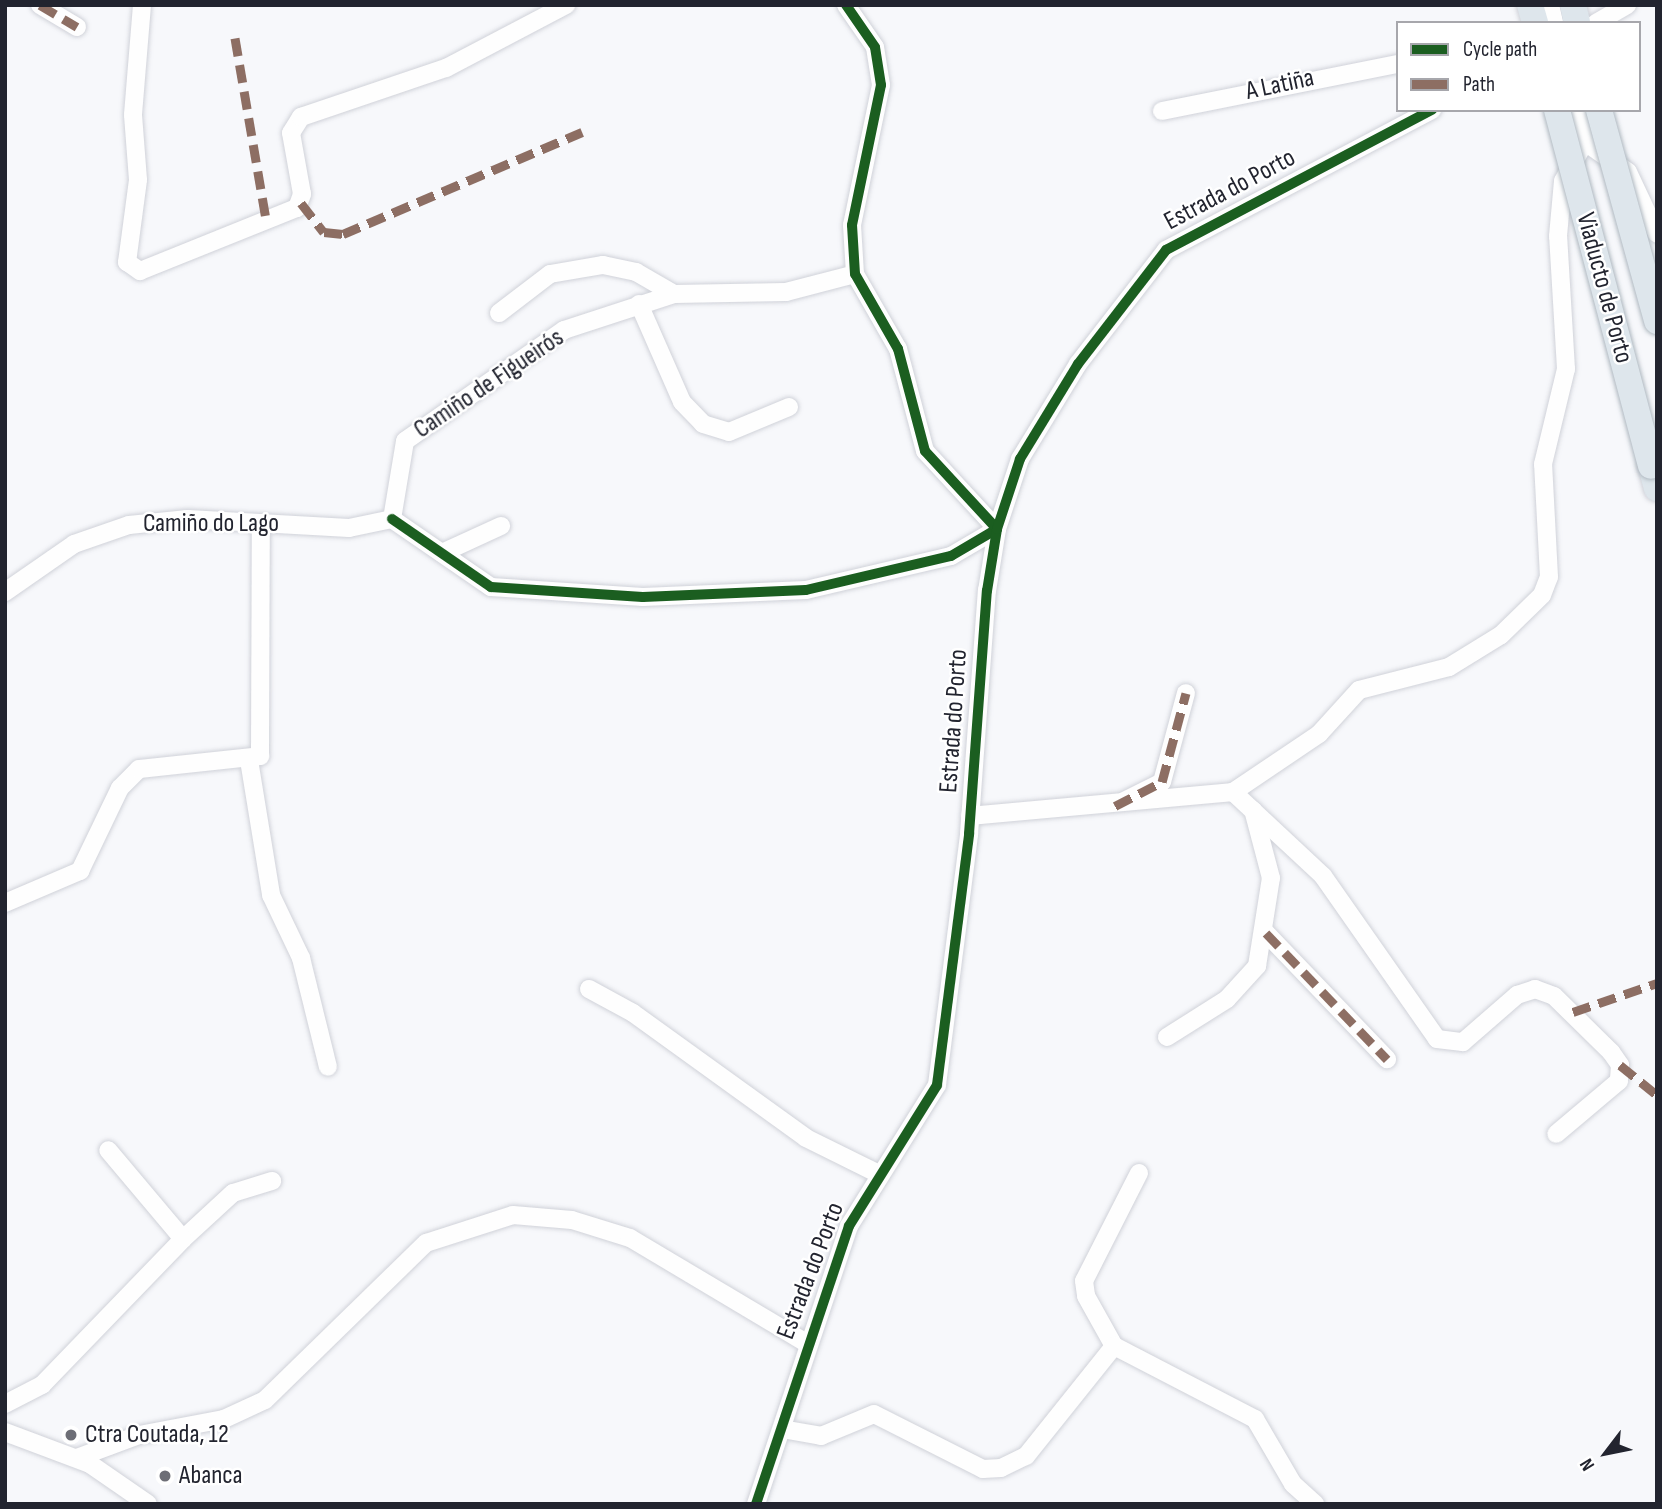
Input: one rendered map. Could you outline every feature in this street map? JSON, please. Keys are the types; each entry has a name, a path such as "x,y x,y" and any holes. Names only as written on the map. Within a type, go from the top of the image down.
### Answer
{"highway":[{"name":"Viaducto de Porto","path":"1558,112 1654,477"},
{"name":"Viaducto de Porto","path":"1600,112 1657,321"}],"street":[{"path":"142,5 132,115 138,180 127,262 140,271 297,208 302,194 291,133 301,117 446,68 566,5"},
{"path":"393,519 491,587 739,596 806,590 951,556 997,529 925,451 898,349 855,274 852,225 881,85 875,47 846,5"},
{"path":"1599,21 1627,5"},
{"path":"43,6 77,27"},
{"name":"A Latiña","path":"1162,111 1396,64"},
{"name":"Estrada do Porto","path":"756,1504 782,1429 806,1343 849,1226 879,1174 926,1112 937,1085 970,816 997,529 1032,434 1124,298 1166,250 1428,112"},
{"path":"1577,112 1585,142 1628,172 1657,234"},
{"path":"970,816 1115,806 1233,792 1319,734 1359,690 1449,667 1501,635 1548,588 1543,464 1567,356 1558,236 1563,181 1585,142"},
{"path":"499,313 550,274 603,265 636,272 674,294"},
{"name":"Camiño de Figueirós","path":"393,519 405,441 564,330 611,319 639,304 674,294 786,292 855,274"},
{"path":"639,304 682,401 703,424 729,432 789,407"},
{"name":"Camiño do Lago","path":"5,592 74,544 129,525 261,523 349,528 393,519"},
{"path":"5,903 80,872 120,788 139,769 249,760 265,744 261,523"},
{"path":"442,553 501,526"},
{"path":"1115,806 1162,782 1186,694"},
{"path":"249,760 271,895 301,958 328,1067"},
{"path":"1233,792 1323,876 1437,1039 1463,1042 1517,995 1535,989 1564,1004 1611,1052 1620,1065 1619,1081 1556,1134"},
{"path":"1167,1037 1244,983 1266,933 1271,878 1252,809"},
{"path":"1266,933 1387,1059"},
{"path":"589,989 633,1013 806,1138 879,1174"},
{"path":"108,1150 183,1239"},
{"path":"1139,1173 1084,1281 1114,1346 1241,1406 1293,1484 1315,1504"},
{"path":"5,1404 42,1385 183,1239 233,1193 272,1181"},
{"path":"77,1458 139,1435 224,1419 265,1400 426,1243 513,1216 572,1220 630,1238 806,1343"},
{"path":"782,1429 821,1436 874,1414 983,1469 1001,1468 1026,1456 1114,1346"},
{"path":"5,1432 77,1458 148,1504"}],"marked path":[{"path":"40,5 77,27"},
{"path":"235,38 266,220"},
{"path":"301,203 324,232 343,234 582,132"},
{"path":"1115,806 1162,782 1186,693"},
{"path":"1266,933 1387,1059"},
{"path":"1573,1012 1657,983"},
{"path":"1620,1065 1657,1095"}],"cycle path":[{"path":"392,519 491,587 643,597 806,590 951,556 997,529 925,451 898,349 855,274 852,225 881,85 875,47 846,5"},
{"path":"756,1504 849,1226 937,1085 969,834 987,591 997,529 1020,459 1078,364 1166,250 1428,112"}],"place":[{"name":"Ctra Coutada, 12","path":"71,1435"},
{"name":"Abanca","path":"165,1476"}]}
